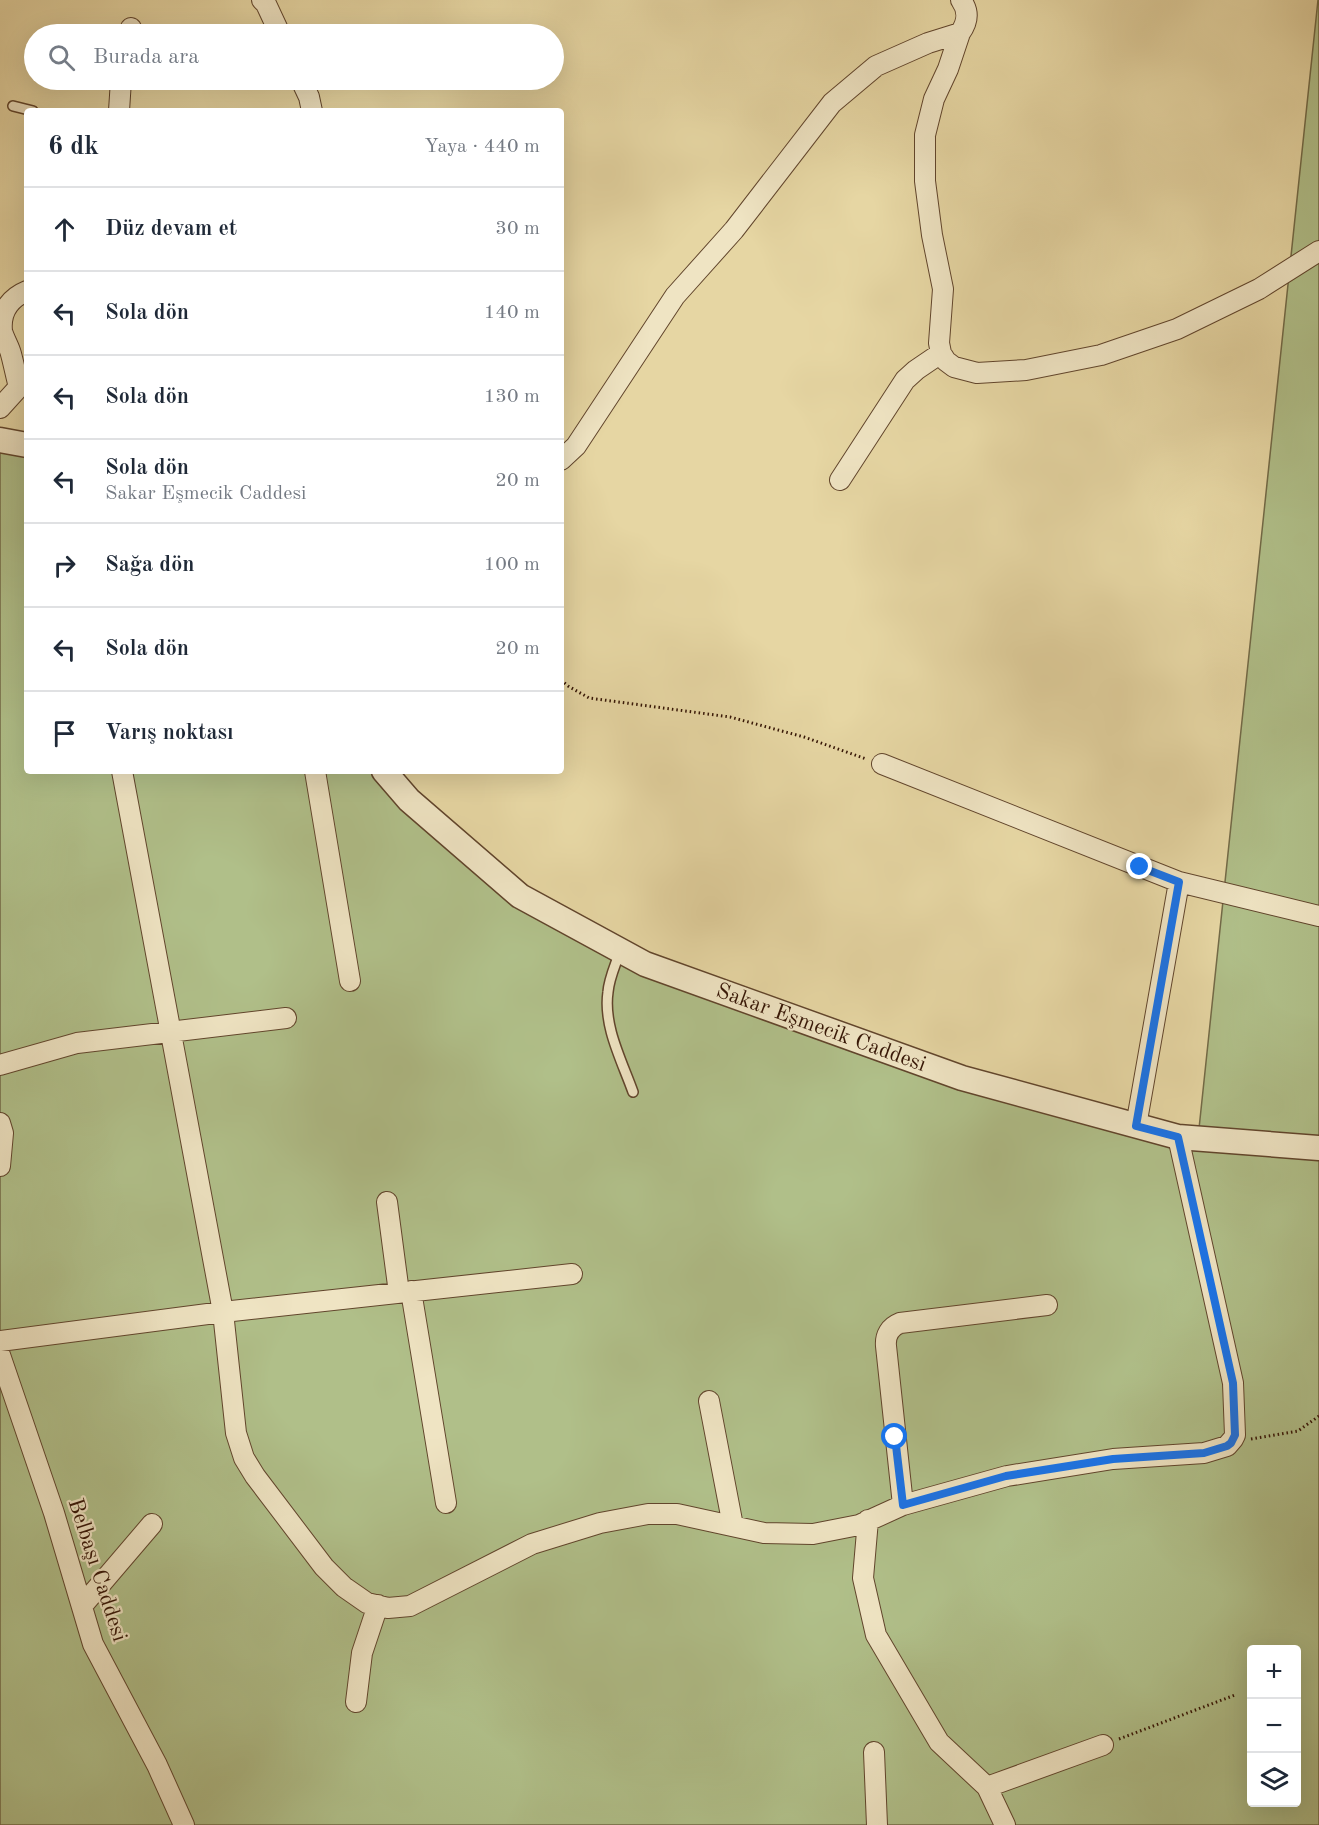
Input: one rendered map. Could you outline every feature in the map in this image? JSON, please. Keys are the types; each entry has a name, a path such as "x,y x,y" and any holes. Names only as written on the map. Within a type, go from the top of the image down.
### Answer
{"street":[{"path":"262,0 275,24"},
{"path":"961,0 966,11 965,27 960,33 948,69 934,99 925,135 925,181 932,235 943,289 939,343 946,361 954,368 977,373 1026,370 1101,355 1177,329 1259,289 1319,251"},
{"path":"564,457 576,446 675,296 734,230 832,103 876,66 928,43 960,33"},
{"path":"119,108 120,90"},
{"path":"306,90 311,108"},
{"path":"0,408 22,379 0,322 7,304 24,292"},
{"path":"840,480 905,380 941,352"},
{"path":"0,440 24,444"},
{"path":"882,764 1179,882 1319,916"},
{"path":"123,774 223,1312 236,1433 244,1458 255,1476 324,1567 344,1587 367,1603 388,1608 410,1606 532,1544 600,1523 648,1514 676,1514 765,1533 813,1534 859,1525 903,1505 1006,1476 1113,1459 1204,1453 1227,1446 1235,1435 1233,1383 1178,1137"},
{"path":"316,774 351,981"},
{"name":"Sakar Eşmecik Caddesi","path":"387,774 409,800 520,896 645,964 962,1078 1136,1126 1178,1137 1319,1148"},
{"path":"1136,1126 1179,882"},
{"path":"0,1065 77,1043 286,1018"},
{"path":"0,1123 3,1133 0,1166"},
{"path":"387,1202 446,1503"},
{"path":"0,1341 223,1312 572,1274"},
{"path":"903,1505 885,1340 890,1329 900,1323 1047,1305"},
{"name":"Belbaşı Caddesi","path":"0,1355 54,1512 93,1644 156,1766 183,1825"},
{"path":"709,1401 733,1526"},
{"path":"868,1520 863,1578 876,1635 939,1742 987,1787 1005,1825"},
{"path":"82,1606 152,1524"},
{"path":"356,1702 362,1653 378,1605"},
{"path":"987,1787 1103,1745"},
{"path":"874,1752 877,1825"}],"lane":[{"path":"12,106 24,109"},
{"path":"620,951 608,990 608,1011 611,1030 633,1092"}],"path":[{"path":"564,683 589,698 730,717 804,737 882,764"},
{"path":"1231,1443 1298,1431 1319,1416"},
{"path":"1103,1745 1235,1695"}],"green space":[{"path":"1319,0 1319,1825 0,1825 0,441 24,446 24,774 388,774 550,913 792,1018 1198,1138"}],"route":[{"path":"895,1437 903,1505 1006,1476 1113,1459 1204,1453 1227,1446 1235,1435 1233,1383 1178,1137 1136,1126 1179,882 1140,867"}]}
